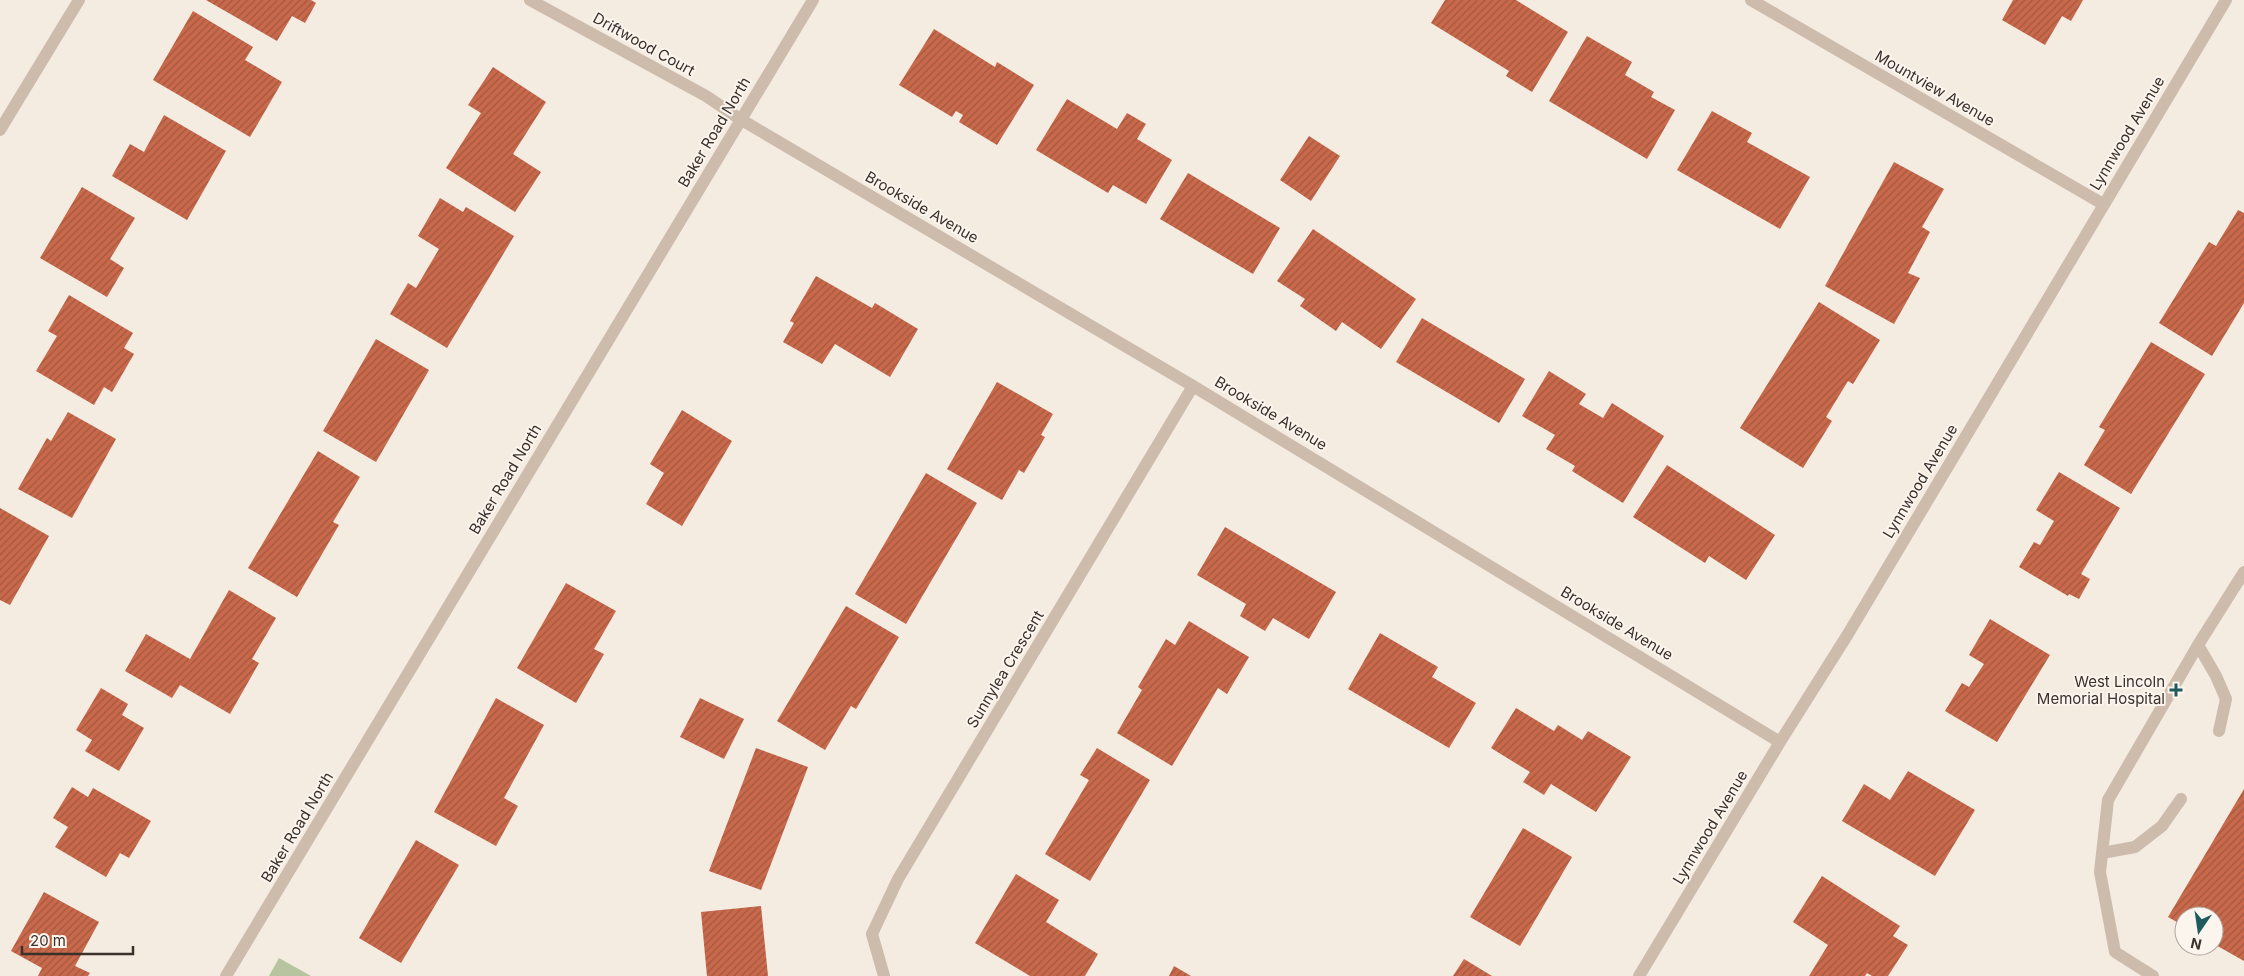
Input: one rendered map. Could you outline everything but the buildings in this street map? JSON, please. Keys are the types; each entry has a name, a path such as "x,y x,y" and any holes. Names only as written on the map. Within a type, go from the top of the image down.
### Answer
{"street":[{"path":"0,130 79,0"},
{"name":"Driftwood Court","path":"530,0 706,96 740,119"},
{"name":"Baker Road North","path":"226,976 813,0"},
{"name":"Mountview Avenue","path":"1751,0 2103,204"},
{"name":"Lynnwood Avenue","path":"1639,976 1780,742 1848,634 2226,0"},
{"name":"Brookside Avenue","path":"740,119 1193,386 1780,742"},
{"name":"Sunnylea Crescent","path":"884,976 872,934 898,878 1193,386"},
{"path":"2153,976 2115,952 2100,872 2108,800 2198,646 2244,572"},
{"path":"2198,646 2216,676 2226,699 2219,732"},
{"path":"2102,853 2135,846 2162,826 2181,799"}],"green space":[{"path":"279,958 311,976 269,976"}],"place":[{"name":"West Lincoln Memorial Hospital","path":"2176,690"}]}
